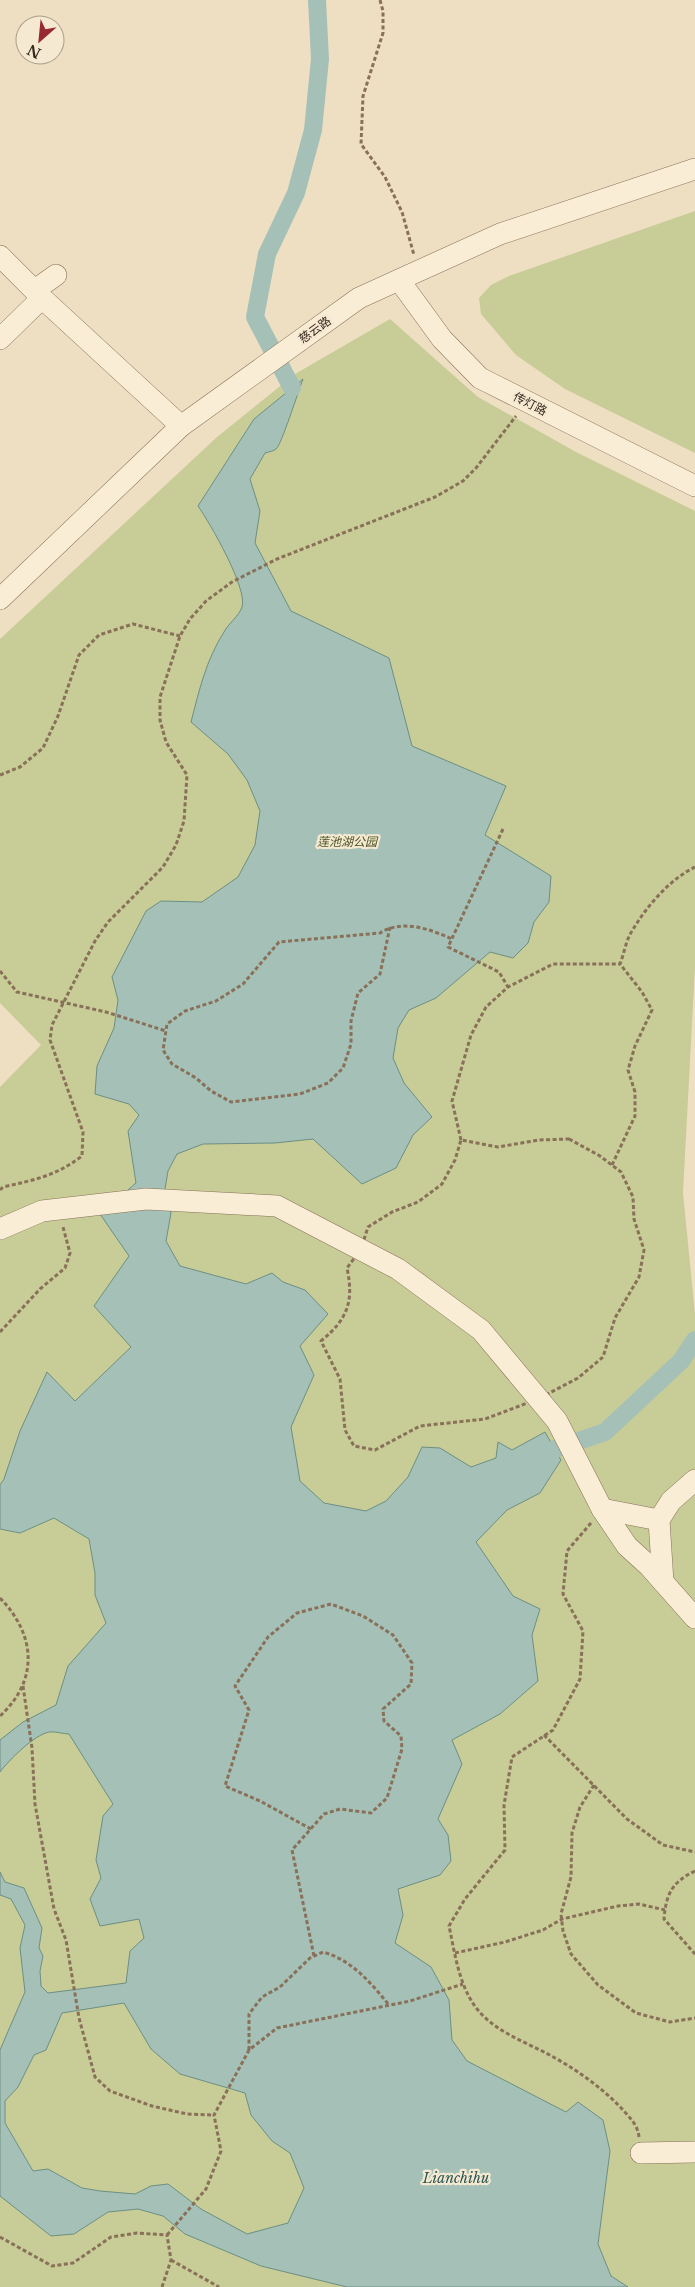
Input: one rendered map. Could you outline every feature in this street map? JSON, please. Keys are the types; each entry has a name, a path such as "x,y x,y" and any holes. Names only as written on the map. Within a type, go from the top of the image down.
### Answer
{"street":[{"name":"慈云路","path":"0,599 181,426 360,298 500,234 695,169"},
{"path":"0,256 38,294 181,426"},
{"path":"0,339 56,275"},
{"name":"传灯路","path":"399,280 442,339 480,378 695,486"},
{"path":"0,1229 42,1211 146,1199 277,1206 398,1269 481,1330 557,1421 602,1509 627,1546 695,1618"},
{"path":"663,1582 659,1520 671,1501 695,1480"},
{"path":"602,1509 659,1520"},
{"path":"641,2153 695,2152"}],"path":[{"path":"380,0 384,11 384,33 362,96 361,144 385,177 402,212 418,271"},
{"path":"0,1190 3,1187 39,1179 65,1169 82,1156 83,1132 50,1040 52,1025 99,934 108,922 163,866 176,845 184,821 188,775 166,742 160,720 160,697 180,636 206,601 232,582 277,559 435,497 463,481 476,468 527,402"},
{"path":"0,775 20,767 42,748 58,716 79,655 100,635 133,624 180,636"},
{"path":"503,829 448,947 499,972 508,987"},
{"path":"620,964 631,932 656,898 686,872 695,867"},
{"path":"390,927 380,974 358,993 351,1021 351,1044 343,1068 328,1083 300,1094 231,1102 211,1091 196,1078 172,1064 163,1050 168,1024 185,1011 216,1001 243,984 279,942 380,934 390,927 426,927 452,939"},
{"path":"461,1140 498,1147 539,1140 568,1140 600,1156 612,1165 621,1172 633,1197 634,1219 644,1250 639,1277 614,1318 603,1357 578,1378 538,1399 485,1419 420,1426 375,1450 354,1446 345,1430 340,1379 322,1341 336,1328 348,1307 352,1290 348,1268 360,1249 368,1227 392,1212 418,1202 442,1184 455,1160 461,1140 452,1101 471,1035 486,1007 508,987 553,964 620,964"},
{"path":"612,1165 636,1116 635,1092 628,1070 635,1046 652,1010 642,992 620,964"},
{"path":"0,971 17,992 106,1012 166,1031"},
{"path":"0,1332 40,1289 65,1268 70,1253 58,1210"},
{"path":"602,1509 567,1551 563,1594 583,1631 580,1679 553,1730 512,1757 504,1806 505,1850 465,1899 450,1926 463,1984 476,2008 489,2022 516,2039 566,2065 608,2094 638,2128 641,2153"},
{"path":"0,1598 21,1627 30,1654 23,1686 32,1748 35,1804 52,1901 66,1940 75,1983 79,2018 95,2077 110,2091 152,2106 187,2114 214,2115"},
{"path":"311,1829 292,1817 225,1786 249,1710 235,1686 268,1637 297,1614 331,1604 363,1616 392,1635 412,1663 411,1684 383,1709 384,1721 401,1736 402,1749 387,1798 371,1814 340,1809 324,1814 311,1829 292,1850 314,1956"},
{"path":"0,1716 23,1686"},
{"path":"544,1736 627,1819 663,1845 695,1852"},
{"path":"594,1785 580,1807 572,1833 571,1877 562,1919 563,1931 572,1954 598,1985 636,2013 670,2022 695,2018"},
{"path":"695,1871 679,1878 666,1900 664,1919 695,1954"},
{"path":"455,1953 505,1942 542,1930 562,1919 618,1906 639,1904 665,1910"},
{"path":"249,2050 249,2014 262,1996 280,1987 314,1956 323,1952 350,1964 369,1981 390,2006"},
{"path":"162,2287 171,2260 167,2235 206,2189 221,2151 214,2115 249,2050 277,2028 390,2006 463,1984"},
{"path":"0,2237 52,2266 73,2263 111,2237 138,2233 167,2235"},
{"path":"171,2260 219,2287"}],"green space":[{"path":"695,211 695,453 565,389 516,355 481,314 479,298 491,285 509,276"},
{"name":"莲池湖公园","path":"390,319 478,397 576,452 695,511 695,967 683,1193 695,1314 695,2287 0,2287 0,1087 41,1045 0,1003 0,639 216,438 295,374"}],"water":[{"name":"Lianchihu","path":"303,379 278,446 275,450 265,453 250,479 260,511 255,543 291,611 389,658 412,746 506,786 485,835 551,876 549,902 534,922 528,943 513,958 490,952 436,998 409,1010 398,1028 393,1058 404,1083 432,1117 413,1135 396,1168 362,1184 313,1139 275,1143 203,1144 177,1154 168,1171 165,1189 171,1213 166,1241 180,1266 246,1284 272,1273 283,1282 305,1290 328,1314 300,1346 314,1375 291,1427 300,1481 324,1503 366,1511 386,1501 408,1477 422,1447 440,1448 471,1467 496,1458 498,1442 512,1450 545,1432 561,1460 540,1493 507,1510 476,1542 513,1596 540,1609 532,1635 538,1681 500,1714 452,1740 462,1764 438,1819 448,1835 451,1861 440,1875 398,1889 403,1915 395,1943 431,1967 449,2000 452,2040 467,2061 566,2112 578,2102 603,2120 610,2151 598,2244 611,2276 628,2287 347,2287 261,2266 185,2234 163,2216 138,2209 108,2212 74,2234 51,2236 0,2196 0,2050 25,1992 20,1948 25,1925 11,1899 0,1895 0,1872 5,1882 24,1888 42,1928 39,1948 43,1956 40,1971 41,1986 48,1993 126,1983 130,1951 144,1938 139,1919 100,1926 90,1899 101,1878 96,1860 103,1816 113,1804 69,1734 49,1732 43,1734 22,1749 0,1772 0,1740 23,1722 56,1705 68,1666 106,1623 95,1595 95,1573 89,1539 54,1518 20,1533 0,1529 0,1485 4,1479 20,1431 47,1372 75,1401 131,1347 94,1306 129,1256 100,1214 136,1183 128,1131 139,1115 129,1104 95,1094 97,1066 114,1028 118,1000 112,977 146,911 161,901 202,902 238,877 255,845 260,811 247,780 228,754 191,722 200,687 212,654 226,629 242,607 242,598 234,572 211,526 198,506 254,419","holes":["124,2003 151,2049 180,2074 245,2093 251,2115 272,2141 290,2153 304,2188 288,2223 247,2234 201,2209 168,2184 151,2186 135,2194 100,2191 82,2188 48,2169 33,2171 5,2123 5,2101 18,2087 34,2055 46,2050 62,2013"]}],"waterway":[{"path":"292,388 255,317 267,254 296,193 313,130 320,59 317,0"},
{"path":"555,1449 605,1432 681,1361 695,1340"}]}
